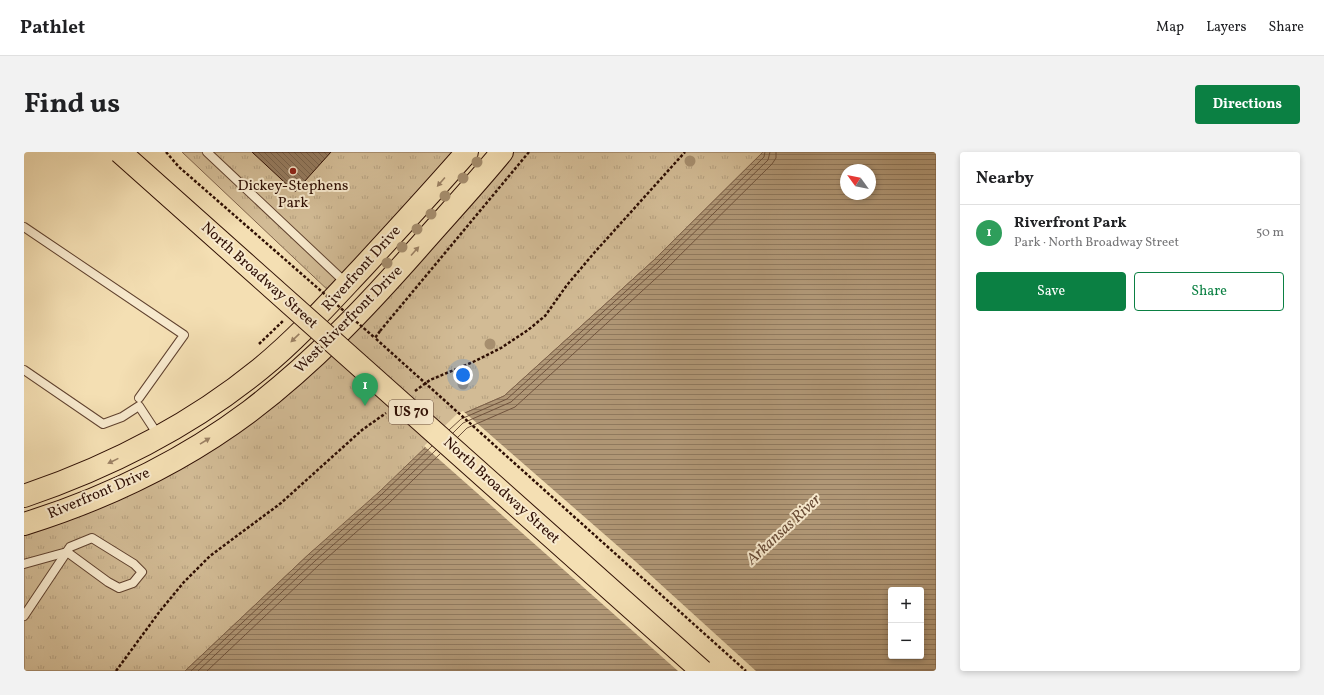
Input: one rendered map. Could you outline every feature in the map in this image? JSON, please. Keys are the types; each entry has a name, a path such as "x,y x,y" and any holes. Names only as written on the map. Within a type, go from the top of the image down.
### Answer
{"main road":[{"name":"North Broadway Street","path":"120,152 702,671"},
{"name":"Riverfront Drive","path":"154,440 210,405 261,368 288,345 322,312 467,152"},
{"name":"West Riverfront Drive","path":"172,461 220,432 244,415 299,371 383,288 502,152"},
{"path":"24,496 62,483 103,466 154,440"},
{"name":"Riverfront Drive","path":"24,524 82,504 122,487 172,461"}],"lane":[{"path":"207,152 347,284"},
{"path":"24,227 184,334 139,398"},
{"path":"24,370 104,424 122,417 140,406 154,440"},
{"path":"24,616 70,547 92,538 134,564 142,572 133,583 119,588 108,582 67,552"},
{"path":"24,564 67,552"}],"path":[{"path":"166,152 179,166 375,338 746,671"},
{"path":"375,338 529,152"},
{"path":"317,290 323,284"},
{"path":"256,347 289,316"}],"green space":[{"name":"Dickey-Stephens Park","path":"182,152 453,152 331,293"},
{"path":"502,152 763,152 654,260 504,396 458,416 364,508 309,554 185,671 24,671 24,523 172,461 307,363"}],"water":[{"name":"Arkansas River","path":"763,152 936,152 936,671 185,671 309,554 379,492 458,416 504,396 654,260"}],"pier":[{"path":"463,411 635,561 756,671 678,671 424,446 457,414"}],"building":[{"name":"Dickey-Stephens Park","path":"252,152 331,152 295,192"}],"place":[{"name":"Dickey-Stephens Park","path":"293,171"},
{"name":"Riverfront Park","path":"365,406"}]}
